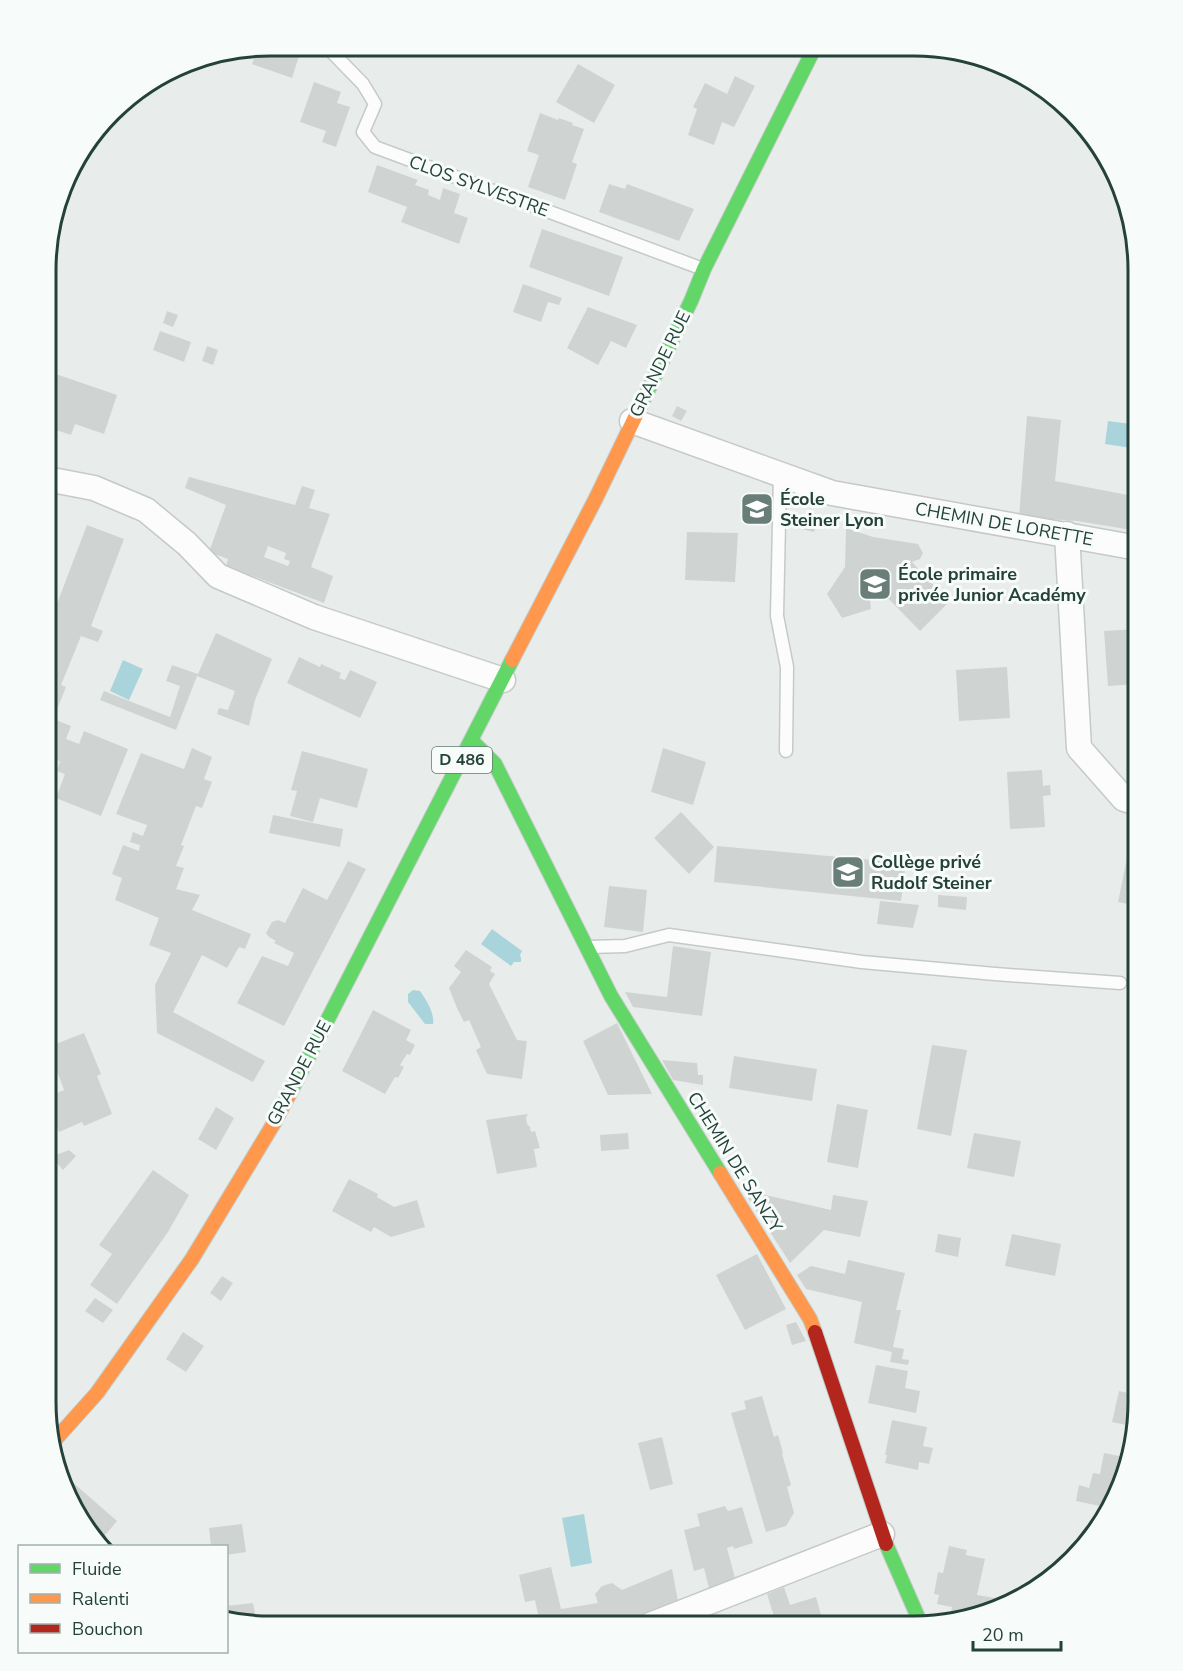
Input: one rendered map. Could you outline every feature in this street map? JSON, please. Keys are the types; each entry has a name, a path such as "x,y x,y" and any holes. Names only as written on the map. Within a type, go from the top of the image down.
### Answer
{"main road":[{"name":"GRANDE RUE","path":"58,1436 97,1393 192,1259 278,1115 595,500 691,301 704,269 810,56"},
{"name":"CHEMIN DE SANZY","path":"471,741 495,764 611,996 810,1319 882,1534 917,1616"}],"street":[{"name":"CHEMIN DE LORETTE","path":"632,421 832,493 1128,546"},
{"path":"56,481 94,488 146,510 187,544 218,576 314,617 503,680"},
{"path":"1067,534 1079,748 1124,799 1128,800"},
{"path":"673,1616 882,1534"}],"lane":[{"name":"CLOS SYLVESTRE","path":"336,56 363,84 375,104 363,132 375,147 704,269"},
{"path":"780,475 777,616 787,667 786,751"},
{"path":"587,947 625,946 669,935 862,962 1120,983"}],"water":[{"path":"1108,421 1128,424 1128,447 1105,444"},
{"path":"123,660 143,669 129,700 110,691"},
{"path":"492,929 522,951 521,962 514,962 511,966 481,944"},
{"path":"413,990 420,991 425,998 431,1011 433,1024 425,1024 408,1002 408,994"},
{"path":"584,1514 592,1563 571,1567 562,1518"}],"building":[{"path":"255,56 299,56 292,78 252,64"},
{"path":"578,64 615,85 594,123 556,102"},
{"path":"735,76 755,86 734,127 722,122 714,145 688,135 697,109 693,107 705,83 727,94"},
{"path":"314,82 341,92 337,103 350,107 336,147 322,142 326,131 300,122"},
{"path":"540,113 573,123 572,125 584,129 572,162 577,164 565,200 528,187 539,155 527,151"},
{"path":"377,165 418,180 415,185 429,190 428,195 440,200 443,188 460,194 454,213 468,218 459,244 401,222 407,207 368,192"},
{"path":"609,184 625,189 627,184 694,209 679,241 599,212"},
{"path":"542,229 623,257 609,296 529,267"},
{"path":"523,284 562,298 559,305 548,302 541,322 513,312"},
{"path":"588,307 637,325 626,348 611,341 598,365 567,348"},
{"path":"167,311 178,315 173,327 163,323"},
{"path":"160,331 191,342 184,362 153,350"},
{"path":"207,346 218,350 213,365 202,361"},
{"path":"56,374 117,395 104,434 75,424 71,435 56,430"},
{"path":"677,406 687,411 681,421 672,416"},
{"path":"1027,416 1061,420 1055,481 1128,495 1128,529 1077,521 1019,517"},
{"path":"189,477 295,505 302,486 315,490 309,508 330,514 311,567 333,576 324,603 226,566 228,559 209,552 226,505 185,488","holes":["268,546 286,553 284,559 290,561 288,566 264,557"]},
{"path":"797,514 818,520 814,532 793,527"},
{"path":"87,525 124,539 91,626 103,631 98,642 81,636 61,685 66,687 56,712 56,606"},
{"path":"846,528 873,537 918,544 923,553 920,559 912,562 949,602 920,631 881,591 870,601 871,609 842,618 827,594 845,567"},
{"path":"687,532 738,533 735,582 685,580"},
{"path":"1128,630 1128,685 1108,686 1104,631"},
{"path":"216,633 272,659 255,700 249,726 217,714 219,708 228,710 235,691 197,676 176,730 100,700 104,691 170,717 180,686 166,681 172,665 198,674"},
{"path":"299,657 320,667 321,664 341,673 339,678 345,680 350,670 377,682 360,718 287,683"},
{"path":"1007,667 1010,718 959,721 956,670"},
{"path":"56,720 71,726 66,739 79,744 84,731 128,749 101,816 56,798 65,774 57,771 60,761 56,760"},
{"path":"192,748 212,757 204,779 212,782 202,808 196,806 181,845 184,846 176,866 184,868 176,889 200,895 192,910 251,934 245,949 239,947 227,968 202,955 173,1012 265,1061 253,1082 157,1033 155,985 171,953 149,945 159,918 115,900 122,878 112,874 123,845 139,851 140,845 130,842 133,832 143,836 147,825 116,814 141,753 184,769"},
{"path":"663,748 706,762 693,805 651,792"},
{"path":"302,751 368,769 357,808 320,798 313,822 290,816 297,791 291,790"},
{"path":"1042,770 1043,786 1050,785 1051,795 1043,796 1045,827 1010,829 1007,772"},
{"path":"681,812 714,847 689,874 654,838"},
{"path":"273,815 343,829 340,847 269,833"},
{"path":"717,846 906,863 901,901 714,882"},
{"path":"1128,853 1128,904 1118,902"},
{"path":"348,861 366,869 284,1026 237,1003 262,956 288,966 294,953 274,943 276,941 266,933 272,922 278,920 285,923 303,888 327,900"},
{"path":"609,886 647,890 643,932 604,927"},
{"path":"938,895 967,897 966,910 938,907"},
{"path":"880,901 919,905 913,928 877,924"},
{"path":"673,946 711,952 702,1016 633,1007 625,992 667,997"},
{"path":"466,950 492,967 490,971 495,974 489,984 517,1040 527,1041 522,1079 487,1074 476,1050 481,1047 469,1020 464,1022 457,1008 449,988 461,972 454,966"},
{"path":"373,1010 411,1030 406,1040 415,1045 410,1055 407,1054 400,1065 404,1067 398,1078 395,1077 385,1094 342,1071"},
{"path":"617,1023 652,1094 608,1095 583,1041"},
{"path":"84,1033 101,1074 97,1076 112,1114 84,1126 82,1122 59,1132 56,1124 56,1094 64,1090 56,1068 56,1044"},
{"path":"932,1045 967,1050 951,1136 917,1129"},
{"path":"734,1056 817,1069 812,1101 729,1088"},
{"path":"662,1060 697,1063 698,1075 703,1075 703,1085 673,1080"},
{"path":"837,1104 868,1110 858,1168 827,1162"},
{"path":"216,1107 234,1118 216,1150 198,1139"},
{"path":"528,1114 527,1124 531,1132 535,1131 540,1148 534,1149 537,1167 497,1174 486,1120"},
{"path":"628,1133 629,1149 601,1151 600,1135"},
{"path":"974,1133 1021,1141 1014,1177 967,1168"},
{"path":"69,1150 76,1156 63,1170 56,1163 56,1155"},
{"path":"153,1170 189,1195 168,1232 117,1304 90,1285 112,1254 99,1245"},
{"path":"349,1179 378,1194 377,1197 394,1207 417,1200 425,1227 391,1237 374,1227 371,1232 332,1211"},
{"path":"743,1190 831,1210 833,1195 868,1201 860,1237 824,1230 790,1263"},
{"path":"938,1234 961,1238 958,1257 935,1252"},
{"path":"1012,1234 1061,1244 1055,1276 1005,1266"},
{"path":"757,1254 786,1309 745,1330 716,1275"},
{"path":"848,1260 905,1273 896,1310 901,1310 893,1347 904,1349 902,1359 909,1360 908,1365 890,1362 892,1352 854,1343 862,1302 806,1289 797,1275 811,1266 845,1274"},
{"path":"222,1276 233,1283 221,1301 210,1293"},
{"path":"95,1298 113,1310 103,1323 85,1311"},
{"path":"796,1322 806,1341 792,1345 786,1325"},
{"path":"183,1332 204,1346 186,1372 166,1359"},
{"path":"876,1365 908,1371 905,1388 920,1391 916,1413 868,1403"},
{"path":"1119,1391 1128,1393 1126,1425 1112,1422"},
{"path":"762,1396 774,1437 778,1435 783,1453 791,1485 787,1487 794,1513 786,1526 766,1532 731,1413 746,1409 744,1401"},
{"path":"892,1420 927,1427 923,1446 933,1448 929,1464 919,1462 918,1470 885,1463"},
{"path":"662,1437 673,1484 650,1490 638,1443"},
{"path":"1104,1453 1120,1456 1100,1506 1076,1501 1079,1485 1089,1488 1093,1473 1100,1474"},
{"path":"71,1481 117,1521 104,1536 84,1508"},
{"path":"725,1506 728,1511 742,1507 753,1543 734,1549 733,1546 727,1548 735,1578 709,1588 704,1568 694,1571 684,1530 700,1526 697,1514"},
{"path":"242,1524 246,1552 228,1555 228,1545 211,1545 209,1528"},
{"path":"949,1546 967,1550 966,1555 985,1559 977,1595 995,1599 951,1612 952,1607 937,1604 939,1595 934,1594 938,1572 943,1573"},
{"path":"551,1567 561,1609 598,1603 595,1594 602,1586 612,1583 622,1590 672,1569 678,1601 640,1616 538,1616 535,1600 525,1602 519,1575"},
{"path":"784,1587 790,1605 816,1597 821,1616 774,1616 767,1594"},
{"path":"253,1603 255,1615 228,1611 228,1606"}],"traffic: fast":[{"path":"639,409 704,269 810,56"},
{"path":"289,1095 512,660"},
{"path":"472,741 495,764 611,996 720,1173"},
{"path":"886,1544 917,1616"}],"traffic: slow":[{"path":"512,660 595,500 639,409"},
{"path":"58,1436 97,1393 192,1259 289,1095"},
{"path":"720,1173 810,1319 815,1332"}],"traffic: jam":[{"path":"815,1332 886,1544"}],"place":[{"name":"École Steiner Lyon","path":"757,509"},
{"name":"École primaire privée Junior Académy","path":"875,584"},
{"name":"Collège privé Rudolf Steiner","path":"848,872"}]}
